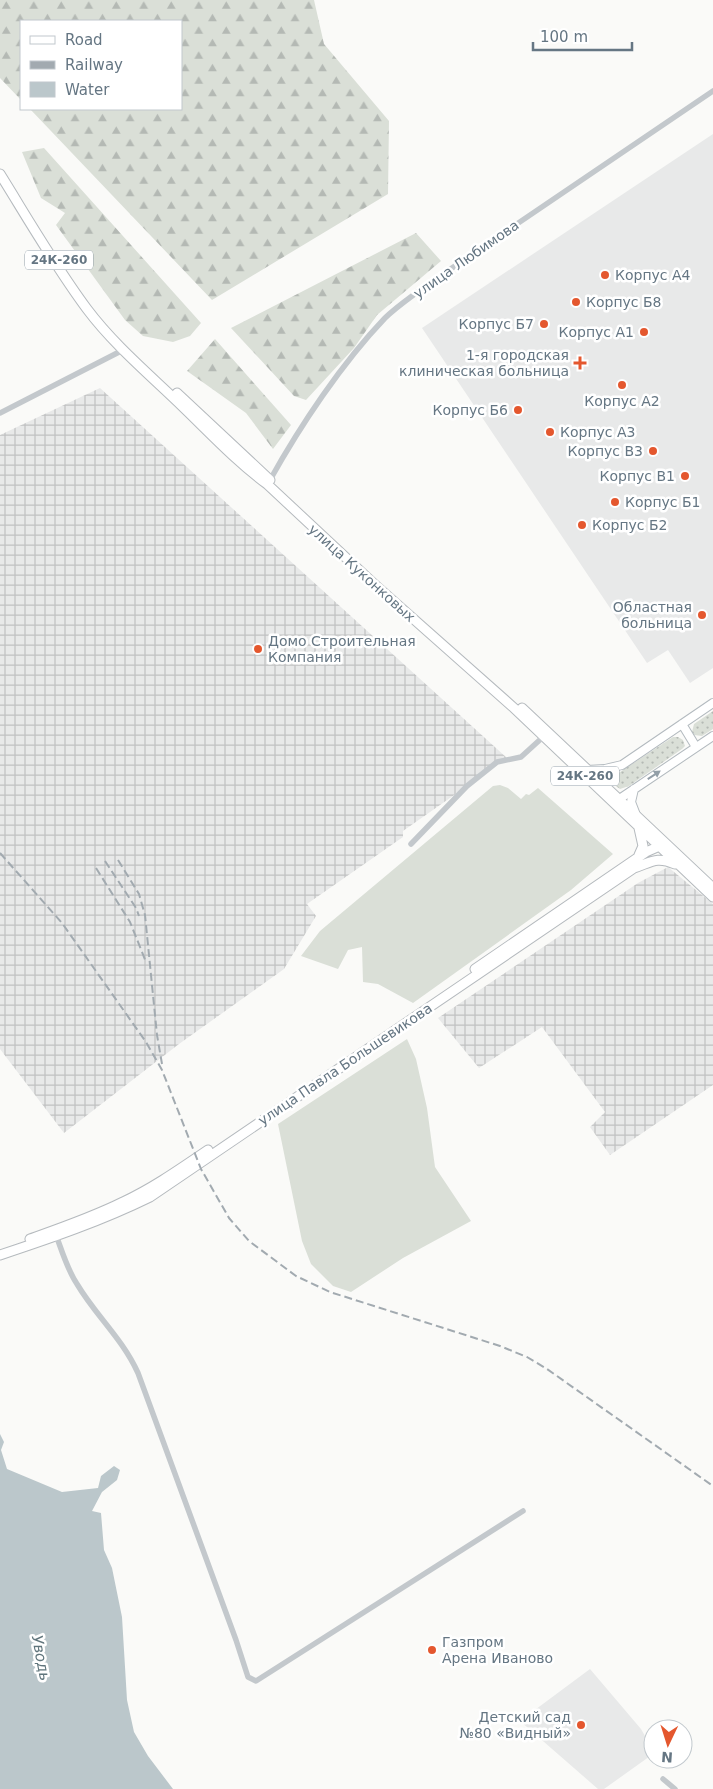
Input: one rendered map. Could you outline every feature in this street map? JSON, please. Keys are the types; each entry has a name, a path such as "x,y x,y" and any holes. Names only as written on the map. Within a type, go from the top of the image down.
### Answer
{"main road":[{"name":"24К-260","path":"0,167 84,299 125,348"},
{"name":"24К-260","path":"0,174 76,294 100,325 125,348"},
{"name":"улица Куконковых","path":"125,348 210,435 249,470 269,482 488,682 514,700 587,770 658,846 713,897"},
{"name":"улица Куконковых","path":"269,482 316,532 514,708 543,737 616,801 636,815 713,888"},
{"path":"587,770 605,769 622,765 713,703"},
{"path":"682,724 696,747"},
{"path":"616,801 713,736"},
{"path":"635,787 631,802 636,815"},
{"path":"633,864 642,851 643,846 638,825"},
{"path":"648,827 655,835 658,846"},
{"path":"633,864 652,853 658,846 664,845 669,847"},
{"name":"улица Павла Большевикова","path":"0,1255 55,1233 144,1191 285,1099 633,864 664,860 678,865"},
{"name":"улица Павла Большевикова","path":"0,1249 55,1233"}],"street":[{"name":"улица Любимова","path":"269,482 342,369 386,317 424,287 713,91"},
{"path":"0,413 125,348"},
{"path":"411,844 467,786 497,762 520,756 543,737"},
{"path":"55,1233 69,1270 78,1286 123,1344 138,1373 248,1677 253,1681 256,1682 523,1511"},
{"path":"663,1779 674,1789"}],"shaded area":[{"name":"1-я городская клиническая больница","path":"713,134 713,668 690,683 668,650 647,663 422,328"},
{"path":"100,388 507,758 403,831 403,837 307,904 316,916 284,969 179,1044 64,1133 0,1049 0,435"},
{"path":"668,867 713,904 713,1085 610,1155 590,1127 605,1112 542,1027 479,1068 438,1018 638,883"},
{"name":"Детский сад №80 «Видный»","path":"590,1669 641,1729 643,1732 643,1761 604,1789 598,1789 520,1721"}],"green space":[{"path":"0,0 314,0 324,44 389,121 388,194 212,300 31,110 182,110 182,20 20,20 20,99 0,78"},
{"path":"44,148 201,323 190,336 173,342 143,336 125,320 56,225 65,213 41,198 22,152"},
{"path":"416,233 441,261 377,315 354,348 306,400 294,396 231,328"},
{"path":"215,339 291,425 273,449 246,413 187,371"},
{"path":"713,711 713,729 702,736 694,735 692,732 694,724"},
{"path":"673,737 683,740 685,746 629,786 620,789 613,784 612,780 620,772"},
{"path":"500,785 508,788 521,799 538,788 613,854 571,890 413,1003 378,984 363,982 362,947 348,950 338,969 301,956 320,931 493,786"},
{"path":"407,1039 416,1059 427,1108 435,1167 471,1221 403,1258 351,1292 333,1286 311,1264 302,1241 278,1124"}],"water":[{"name":"Уводь","path":"0,1434 4,1442 1,1450 7,1469 62,1492 98,1488 101,1476 114,1466 120,1470 117,1480 102,1492 92,1511 101,1513 104,1550 112,1568 122,1617 127,1700 134,1732 148,1756 173,1789 0,1789"}],"railway":[{"path":"0,853 62,923 146,1042 162,1070 201,1169 229,1218 249,1241 296,1276 330,1292 500,1346 527,1357 547,1369 713,1486"},
{"path":"118,860 139,894 145,915 157,1035 162,1064"},
{"path":"105,861 136,908 139,916"},
{"path":"96,868 130,922 146,962"}],"place":[{"name":"Корпус А4","path":"605,275"},
{"name":"Корпус Б8","path":"576,302"},
{"name":"Корпус Б7","path":"544,324"},
{"name":"Корпус А1","path":"644,332"},
{"name":"1-я городская клиническая больница","path":"580,363"},
{"name":"Корпус А2","path":"622,385"},
{"name":"Корпус Б6","path":"518,410"},
{"name":"Корпус А3","path":"550,432"},
{"name":"Корпус В3","path":"653,451"},
{"name":"Корпус В1","path":"685,476"},
{"name":"Корпус Б1","path":"615,502"},
{"name":"Корпус Б2","path":"582,525"},
{"name":"Областная больница","path":"702,615"},
{"name":"Домо Строительная Компания","path":"258,649"},
{"name":"Газпром Арена Иваново","path":"432,1650"},
{"name":"Детский сад №80 «Видный»","path":"581,1725"}]}
